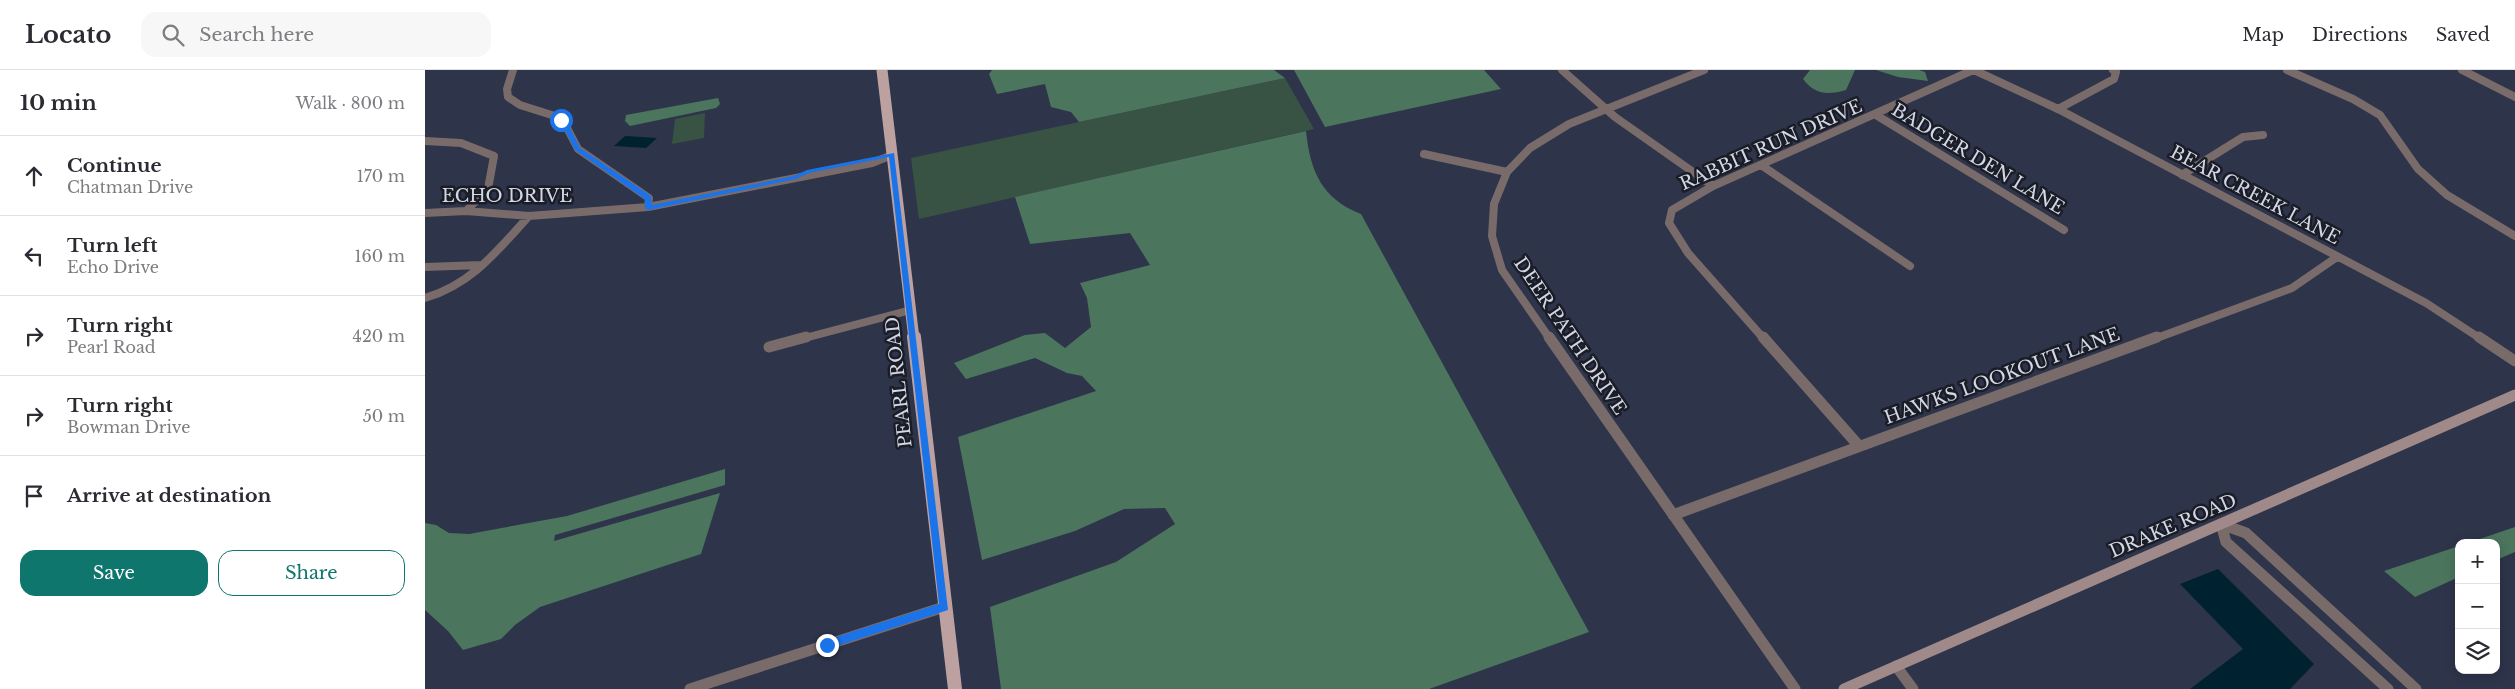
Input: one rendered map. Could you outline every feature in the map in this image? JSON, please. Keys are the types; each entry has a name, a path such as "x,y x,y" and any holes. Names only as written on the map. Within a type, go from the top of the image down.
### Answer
{"main road":[{"name":"PEARL ROAD","path":"881,70 955,689"}],"street":[{"path":"513,70 507,89 508,97 520,106 558,117 565,124 577,149 649,198 648,208"},
{"path":"1562,70 1576,85 1713,186"},
{"name":"DEER PATH DRIVE","path":"1704,70 1569,124 1529,148 1507,172 1494,204 1492,236 1503,270 1795,689"},
{"name":"BEAR CREEK LANE","path":"1973,70 2058,109 2427,303 2515,360"},
{"name":"RABBIT RUN DRIVE","path":"1859,446 1688,253 1669,223 1672,210 1713,186 1973,70"},
{"path":"2058,109 2114,80 2116,72 2113,70"},
{"path":"2287,70 2353,99 2380,115 2418,169 2447,195 2515,236"},
{"path":"2462,70 2515,97"},
{"name":"BADGER DEN LANE","path":"1875,115 2064,230"},
{"path":"2182,175 2243,137 2263,135"},
{"path":"425,141 435,139 483,149 494,156 488,189 466,211"},
{"name":"ECHO DRIVE","path":"425,213 466,211 529,216 648,208 796,177 805,178 872,163 892,154"},
{"path":"1424,154 1507,172"},
{"path":"1761,165 1910,266"},
{"path":"425,298 453,288 482,265 529,216"},
{"name":"HAWKS LOOKOUT LANE","path":"1673,515 2292,288 2337,257"},
{"path":"425,267 482,265"},
{"path":"769,347 911,310"},
{"name":"DRAKE ROAD","path":"1844,689 2389,452 2515,395"},
{"path":"2221,524 2226,542 2388,689"},
{"path":"2221,524 2246,533 2416,689"},
{"path":"690,689 944,607"},
{"path":"1895,666 1913,689"}],"green space":[{"path":"992,70 1274,70 1285,78 1079,122 1071,112 1051,107 1045,84 997,94 989,74"},
{"path":"1294,70 1484,70 1501,89 1325,127"},
{"path":"1810,70 1855,70 1846,90 1828,93 1817,91 1803,79"},
{"path":"1876,70 1919,70 1925,72 1928,81 1898,77"},
{"path":"1285,78 1314,129 919,219 911,158"},
{"path":"718,98 720,104 716,108 630,126 625,121 626,115"},
{"path":"705,113 704,138 672,144 675,119"},
{"path":"1306,131 1311,159 1320,182 1337,200 1361,214 1589,632 1429,689 1001,689 990,607 1116,562 1175,524 1165,508 1124,509 1075,531 982,560 958,437 1096,391 1082,376 1067,373 1035,358 966,379 954,363 1025,335 1045,333 1065,348 1091,327 1087,298 1080,283 1150,265 1130,233 1030,244 1015,197"},
{"path":"725,469 725,485 555,535 554,541 720,493 701,554 540,607 515,625 501,639 463,650 448,631 425,610 425,523 436,525 449,533 469,534 567,516"},
{"path":"2515,527 2515,552 2500,558 2500,539 2480,539"},
{"path":"2455,547 2455,579 2415,597 2384,571"}],"water":[{"path":"625,136 657,138 646,148 614,146"},
{"path":"2218,569 2314,664 2290,689 2190,689 2243,649 2180,584"}],"route":[{"path":"561,120 565,124 577,149 614,172 649,198 648,208 796,177 807,172 892,154 944,607 827,645"}]}
